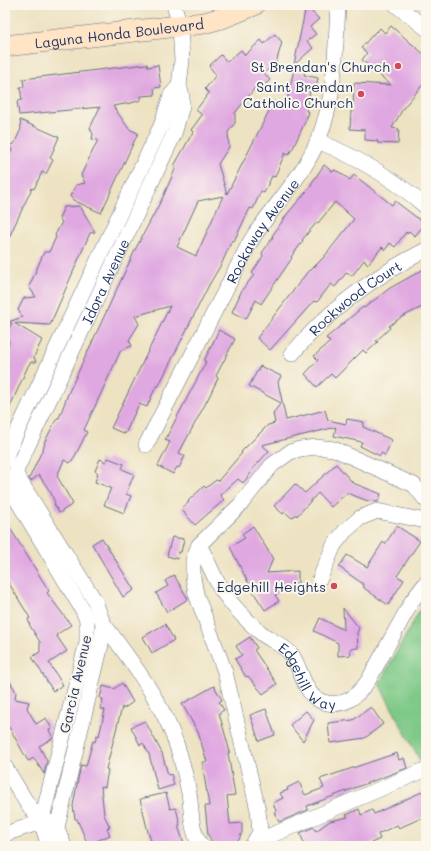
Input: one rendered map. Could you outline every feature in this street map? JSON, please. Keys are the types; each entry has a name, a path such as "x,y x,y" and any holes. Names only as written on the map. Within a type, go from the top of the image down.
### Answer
{"street":[{"name":"Idora Avenue","path":"8,476 174,134 182,106 182,96 179,86 182,60 180,26 174,5"},
{"name":"Laguna Honda Boulevard","path":"5,46 180,26 222,18 254,5"},
{"name":"Rockaway Avenue","path":"146,445 249,244 261,223 295,181 318,141 332,95 338,5"},
{"path":"396,5 426,28"},
{"name":"Idora Avenue","path":"5,461 8,451 160,126 171,95 179,86"},
{"path":"318,141 368,164 394,181 426,207"},
{"name":"Rockwood Court","path":"292,354 308,334 347,298 388,270 426,250"},
{"path":"255,842 260,832 258,810 233,701 216,644 196,594 193,577 193,562 199,545 240,505 272,465 290,452 300,449 316,447 334,449 414,485 426,500"},
{"name":"Garcia Avenue","path":"8,476 95,601 103,623 101,645 58,823"},
{"name":"Garcia Avenue","path":"8,476 87,620 87,642 41,822"},
{"path":"320,578 334,545 344,530 360,518 377,511 426,521"},
{"name":"Edgehill Way","path":"199,545 221,588 238,610 260,633 274,640 292,655 309,692 319,700 330,704 340,705 350,701 360,693 412,601 426,583"},
{"path":"103,623 121,646 166,721 177,745 184,770 195,836 202,846"},
{"path":"5,767 25,800 41,822 48,846"},
{"path":"255,842 422,771"},
{"path":"5,834 41,822 58,823 57,828 64,846"}],"green space":[{"path":"426,599 426,772 379,684"}],"building":[{"path":"306,6 319,19 310,27 316,34 307,41 313,48 294,65"},
{"path":"391,26 426,56 426,81 404,107 392,128 399,129 398,144 377,143 378,141 365,140 365,130 350,129 351,111 353,111 354,83 391,85 362,60 367,53 361,48 380,28 385,33"},
{"path":"275,34 282,42 276,63 264,73 270,80 258,91 255,88 235,113 235,123 228,132 229,147 218,164 227,194 268,113 272,101 286,106 294,69 305,71 304,75 318,78 316,88 313,88 313,92 310,91 306,111 309,112 305,122 293,148 288,155 285,153 275,177 272,176 264,193 261,191 253,209 250,208 234,241 232,240 222,263 209,285 158,387 156,386 147,407 139,404 125,434 111,428 170,306 135,316 139,324 129,340 132,346 121,350 84,430 87,432 75,456 70,463 64,460 57,476 73,504 59,513 54,504 55,503 51,493 39,475 31,481 29,479 45,444 44,443 57,418 59,418 68,394 136,248 163,197 176,167 174,166 193,132 191,130 202,115 196,110 209,93 205,89 216,75 209,66 221,55 227,62 241,50 245,55 261,40 264,44","holes":["223,196 196,256 177,247 198,201"]},
{"path":"147,64 148,67 158,65 161,87 154,88 155,95 141,96 141,100 113,106 129,129 138,133 101,213 73,200 70,196 76,185 85,183 81,175 98,140 92,139 93,134 90,128 100,107 19,115 17,101 22,100 20,87 24,87 23,79"},
{"path":"20,120 59,137 50,158 53,160 46,174 42,172 34,189 32,188 5,246 5,165 12,150 9,145 14,144 21,129"},
{"path":"324,165 333,172 334,170 339,172 350,180 354,175 392,205 395,201 425,224 415,236 409,231 407,234 406,232 395,247 390,243 385,250 382,247 368,264 364,260 352,276 347,272 335,287 331,284 317,302 314,301 270,350 257,338 309,270 310,271 324,257 354,219 335,202 302,240 303,241 261,304 256,300 246,319 232,312 242,290 254,275 252,273 263,256 262,253 273,237 272,236 288,213 312,185 311,184"},
{"path":"80,206 95,232 90,233 50,325 14,323 42,340 34,357 36,362 31,362 28,366 5,418 5,353 9,343 7,332 12,323 5,323 23,317 18,310 24,298 36,297 29,287 44,252 49,252 56,237 55,235 62,222 59,218 64,207"},
{"path":"426,268 426,305 400,318 389,326 390,328 366,353 363,350 335,378 331,374 317,387 305,374 318,360 314,356 330,342 326,338 363,307 364,308 390,288"},
{"path":"219,330 235,339 216,376 218,378 209,397 179,453 185,456 179,468 177,467 173,474 158,466 170,442 165,440 206,362 204,361"},
{"path":"260,366 281,376 278,382 286,420 325,410 328,420 346,424 347,419 364,422 363,427 392,440 385,455 381,453 380,456 360,446 362,442 334,436 336,427 262,445 269,451 250,472 251,473 243,483 238,479 220,495 224,500 195,525 181,509 204,486 206,488 216,480 218,481 242,453 241,452 268,425 275,423 273,413 281,403 249,386"},
{"path":"108,458 124,464 122,469 134,474 126,494 131,496 124,513 104,505 111,488 95,482 98,473 95,471 100,459 106,462"},
{"path":"336,464 353,483 381,494 378,502 368,501 347,493 331,507 318,493 297,516 296,514 292,518 285,512 283,514 274,506 295,484 305,493"},
{"path":"5,520 49,591 47,593 71,625 56,635 67,651 49,663 63,685 53,691 32,657 40,652 40,642 30,626 28,619 30,618 5,577"},
{"path":"253,526 273,559 267,573 298,571 298,583 292,584 275,595 279,601 265,610 252,590 230,547 245,538 242,534"},
{"path":"397,526 420,541 397,576 404,580 388,605 364,588 363,584 339,567 347,555 367,567 383,542 385,544"},
{"path":"172,537 184,539 178,559 167,556"},
{"path":"102,538 134,590 123,597 92,544"},
{"path":"174,575 188,599 167,612 156,593 168,586 165,581"},
{"path":"343,608 359,628 357,633 358,648 350,649 351,655 338,656 338,643 314,631 320,618 344,630"},
{"path":"165,624 174,640 152,653 143,637"},
{"path":"250,637 257,648 254,650 277,684 263,694 248,676 246,677 235,659 242,655 236,646"},
{"path":"5,673 16,692 15,699 29,702 27,708 36,724 46,718 52,729 49,730 53,738 39,746 47,761 44,774 34,758 28,761 9,727 5,726"},
{"path":"122,683 133,702 123,709 122,707 106,769 108,770 105,787 101,786 104,815 110,827 107,828 110,835 88,845 77,819 75,819 73,806 78,779 81,765 86,766 93,741 95,742 97,735 99,736 105,710 101,709 103,699 100,698 103,686 114,689"},
{"path":"214,686 222,700 219,702 224,710 219,713 230,752 228,753 235,795 227,796 230,824 242,823 242,832 239,840 231,845 224,846 213,843 208,835 205,806 209,806 202,762 207,762 198,732 182,704"},
{"path":"371,707 383,724 365,738 330,743 328,723 353,720"},
{"path":"266,709 275,735 259,741 250,715"},
{"path":"306,711 314,720 303,741 290,725"},
{"path":"145,721 162,753 168,775 171,774 174,785 158,790 149,754 143,743 140,745 131,727"},
{"path":"397,753 399,760 404,758 407,768 307,806 308,810 279,822 274,812 276,811 273,803 283,798 280,793 288,790 287,788 299,782 305,795 324,788 320,779"},
{"path":"426,790 426,816 399,828 397,825 378,834 380,839 364,846 305,846 300,833 314,827 316,831 330,821 348,817 346,815 359,809 361,815 372,810 374,814"},
{"path":"166,793 170,809 176,808 180,825 178,826 185,846 153,846 140,799"}],"place":[{"name":"St Brendan's Church","path":"398,66"},
{"name":"Saint Brendan Catholic Church","path":"361,94"},
{"name":"Edgehill Heights","path":"334,586"}]}
